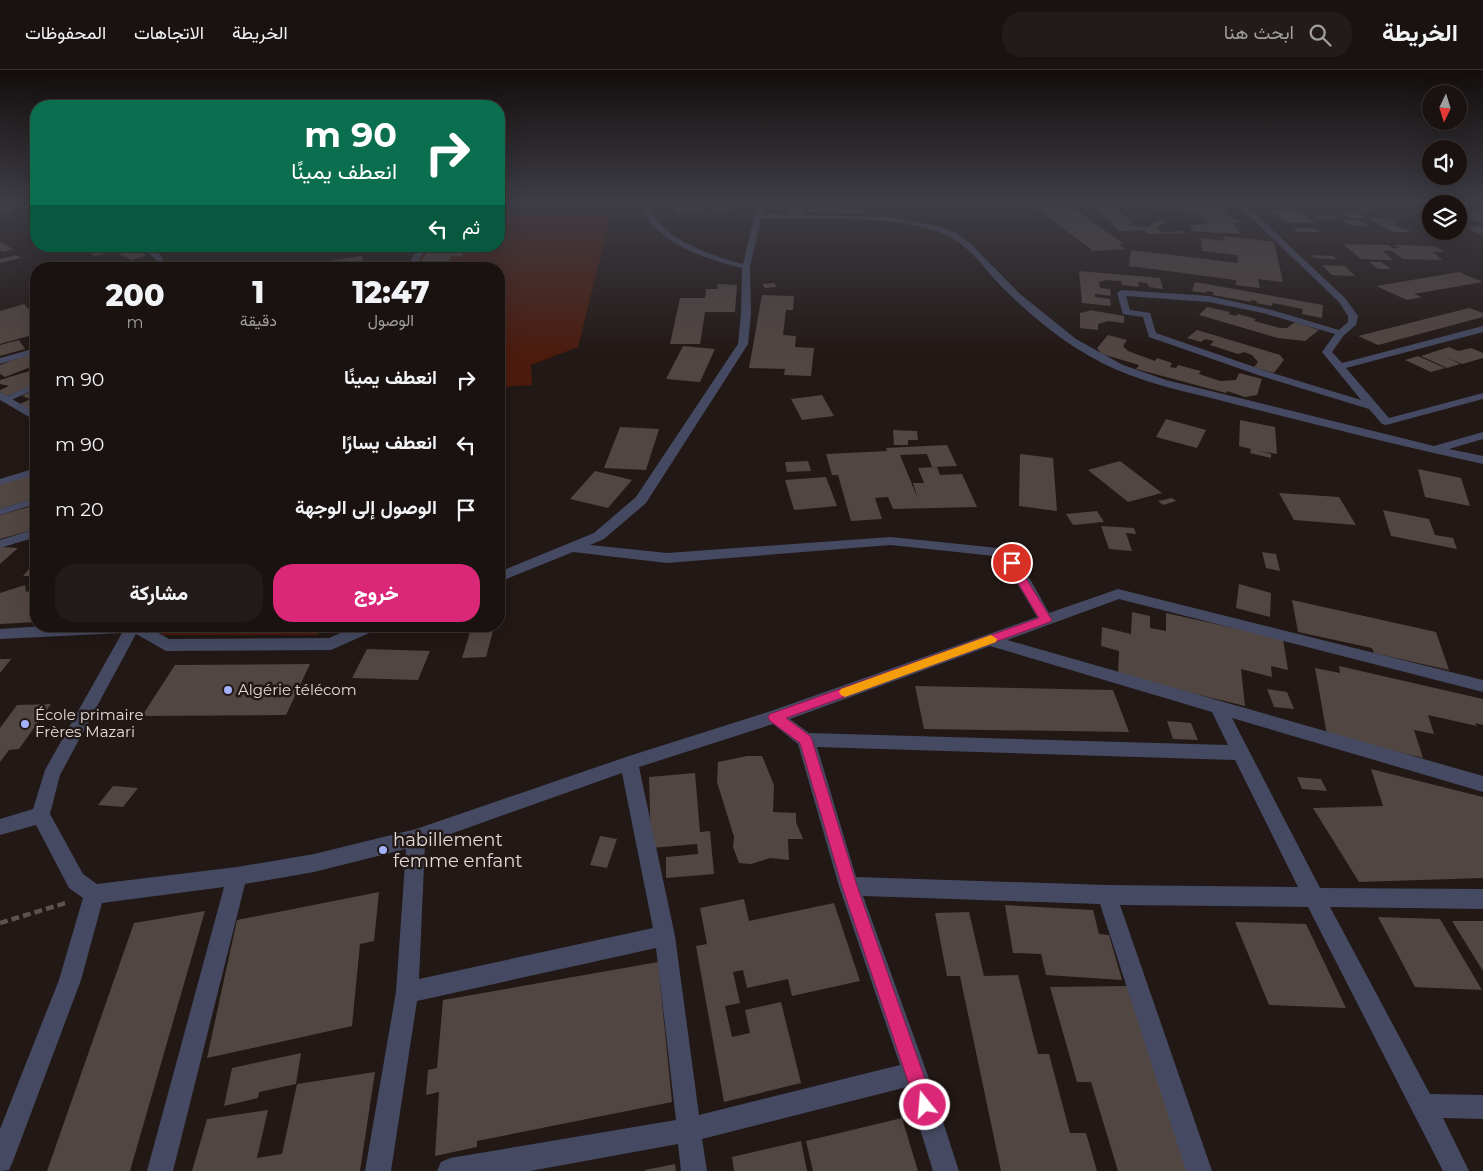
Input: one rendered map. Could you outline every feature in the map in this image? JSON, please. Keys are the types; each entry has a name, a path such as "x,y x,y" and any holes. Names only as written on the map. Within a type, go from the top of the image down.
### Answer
{"street":[{"path":"706,254 746,267"},
{"path":"505,575 599,536 641,500 692,424 742,344 746,314 746,267 749,254"},
{"path":"977,254 1001,282 1050,325 1119,368 1161,381 1379,437 1483,460"},
{"path":"1294,254 1342,300 1353,316 1353,322 1341,333 1327,352 1386,422"},
{"path":"1341,333 1266,311 1209,300 1121,293 1126,312 1147,315 1152,335 1265,374 1374,407"},
{"path":"1339,367 1483,329"},
{"path":"1379,437 1386,422 1483,396"},
{"path":"3,397 30,414"},
{"path":"1435,450 1483,434"},
{"path":"572,547 667,558 891,541 998,552 1012,563 1046,620"},
{"path":"131,632 81,718 51,775 41,815 76,881 94,894 237,876 314,863 416,838 629,763 775,717 1118,594 1483,686"},
{"path":"0,634 38,632"},
{"path":"143,632 166,645 331,644 357,632"},
{"path":"988,640 1483,784"},
{"path":"1219,708 1239,753 1312,896 1424,1106 1456,1171"},
{"path":"775,717 806,740 1239,753"},
{"path":"806,740 849,886 915,1072 946,1171"},
{"path":"629,763 665,936 694,1171"},
{"path":"0,827 41,815"},
{"path":"378,1171 407,992 416,838"},
{"path":"160,1171 237,876"},
{"path":"849,886 1107,895 1483,898"},
{"path":"0,1161 6,1131 70,980 94,894"},
{"path":"1107,895 1199,1171"},
{"path":"407,992 665,936"},
{"path":"450,1171 488,1168 688,1130 915,1072"},
{"path":"1424,1106 1483,1107"}],"lane":[{"path":"0,361 30,352"},
{"path":"3,397 30,388"},
{"path":"0,482 30,473"},
{"path":"0,512 30,503"},
{"path":"0,544 30,535"}],"path":[{"path":"0,923 94,894"}],"shaded area":[{"path":"418,254 601,254 578,347 531,365 532,385 505,387 505,262 414,262"},
{"path":"163,632 319,632 318,635 161,635"}],"building":[{"path":"119,254 147,255 132,260"},
{"path":"426,254 462,254 461,257 452,256 448,262 420,262"},
{"path":"1130,254 1167,254 1238,263 1237,255 1232,254 1277,254 1283,282 1258,279 1260,288 1236,285 1236,280 1129,266"},
{"path":"1355,254 1387,254 1393,260 1361,259"},
{"path":"1397,254 1435,254 1443,260 1403,259"},
{"path":"16,255 21,258 0,263 0,259"},
{"path":"1310,255 1333,256 1337,259 1314,258"},
{"path":"362,256 363,261 333,262 333,260"},
{"path":"1369,262 1381,262 1391,269 1378,269"},
{"path":"1322,265 1345,266 1355,276 1332,275"},
{"path":"1079,271 1160,278 1163,289 1149,287 1147,283 1138,282 1139,287 1122,285 1121,281 1106,280 1099,282 1100,288 1110,289 1111,296 1095,294 1095,297 1110,299 1111,306 1082,303"},
{"path":"1459,272 1483,282 1414,294 1422,297 1407,300 1376,286"},
{"path":"1195,282 1323,305 1322,318 1302,314 1303,309 1273,303 1272,306 1256,303 1257,301 1251,300 1251,302 1213,295 1213,292 1207,291 1206,293 1192,291"},
{"path":"774,283 777,287 765,288 762,284"},
{"path":"718,284 737,285 735,312 705,312 700,344 670,344 680,298 705,298 706,289 717,289"},
{"path":"762,295 794,296 793,310 786,310 783,335 796,336 795,347 814,348 811,376 784,375 785,369 749,368"},
{"path":"24,304 30,310 30,336 0,344 0,311"},
{"path":"1207,307 1230,312 1228,314 1236,316 1238,314 1256,319 1254,321 1280,328 1287,328 1295,322 1319,330 1305,341 1278,338 1199,315"},
{"path":"1469,308 1483,313 1483,317 1378,345 1358,336"},
{"path":"1090,310 1124,316 1124,323 1108,321 1098,324 1098,330 1080,328 1080,313"},
{"path":"1197,330 1280,355 1284,360 1274,373 1254,367 1258,362 1252,355 1244,352 1238,354 1210,345 1214,341 1205,339 1201,342 1187,338"},
{"path":"1108,335 1127,340 1123,346 1128,351 1155,361 1157,358 1172,363 1170,367 1176,368 1178,365 1201,371 1199,374 1220,381 1236,380 1239,373 1262,379 1257,395 1245,397 1227,391 1226,393 1136,369 1139,365 1102,354 1097,348"},
{"path":"19,340 25,349 0,356 0,345"},
{"path":"683,346 715,349 700,382 666,379"},
{"path":"1449,347 1458,351 1471,348 1483,353 1483,358 1462,364 1444,356 1460,364 1447,368 1421,356"},
{"path":"30,355 30,367 5,377 0,374 0,365"},
{"path":"1418,356 1445,368 1431,372 1405,360"},
{"path":"30,371 30,386 7,396 0,392 0,390 9,386 0,384 0,380"},
{"path":"30,392 30,399 22,396"},
{"path":"822,395 834,416 802,420 791,399"},
{"path":"30,399 30,410 17,405"},
{"path":"1166,419 1206,430 1197,448 1156,437"},
{"path":"1240,420 1275,427 1277,454 1260,451 1271,454 1271,458 1250,453 1251,449 1239,446"},
{"path":"620,427 659,429 646,470 604,468"},
{"path":"893,430 917,431 918,440 908,440 908,445 894,445"},
{"path":"947,445 957,466 932,467 927,454 900,455 918,499 913,483 924,483 918,468 937,467 940,475 962,474 977,507 893,509 888,497 875,498 882,519 851,521 838,475 832,475 826,454 887,451 886,448"},
{"path":"1020,454 1053,458 1057,511 1019,506"},
{"path":"808,461 811,471 787,472 785,462"},
{"path":"1120,461 1162,493 1128,502 1088,470"},
{"path":"1418,469 1461,478 1470,506 1425,497"},
{"path":"595,471 632,480 608,508 570,499"},
{"path":"30,473 30,500 0,509 0,482"},
{"path":"826,477 837,506 794,510 785,480"},
{"path":"1279,493 1339,497 1356,525 1294,520"},
{"path":"1172,498 1176,501 1163,505 1158,501"},
{"path":"30,507 30,531 0,539 0,515"},
{"path":"1383,510 1429,519 1435,535 1453,538 1457,549 1391,536"},
{"path":"1097,511 1104,522 1073,525 1066,514"},
{"path":"1101,526 1134,528 1136,534 1126,533 1132,551 1109,549"},
{"path":"1,547 18,548 0,564"},
{"path":"1262,552 1276,554 1280,571 1266,568"},
{"path":"30,568 30,576 23,576"},
{"path":"1239,584 1271,593 1270,617 1236,608"},
{"path":"25,585 26,592 30,591 30,622 0,624 0,593"},
{"path":"1292,600 1436,632 1449,670 1374,653 1372,648 1298,632"},
{"path":"1132,612 1150,616 1150,628 1166,631 1166,613 1283,639 1288,670 1271,666 1272,677 1241,669 1245,706 1118,675 1119,651 1101,646 1102,627 1131,634"},
{"path":"470,632 493,632 486,657 462,658"},
{"path":"367,649 430,651 418,680 352,678"},
{"path":"0,659 11,659 0,673"},
{"name":"Algérie télécom","path":"310,664 286,715 142,716 175,665"},
{"path":"1339,666 1483,699 1483,725 1475,723 1477,726 1428,715 1434,734 1414,730 1423,758 1327,735 1315,668 1340,673"},
{"path":"915,686 1113,690 1129,732 924,729"},
{"path":"1267,689 1287,692 1294,709 1274,707"},
{"path":"51,704 19,749 9,750 0,762 0,728 17,705"},
{"path":"1167,721 1191,723 1198,740 1173,739"},
{"path":"747,756 762,756 774,785 773,812 796,813 796,822 803,839 788,839 789,860 770,858 751,864 739,863 733,847 734,837 717,782 718,762"},
{"path":"1371,769 1483,797 1483,878 1359,882 1313,808 1383,806"},
{"path":"695,773 700,832 710,831 714,874 666,878 666,857 698,854 697,844 651,848 649,777"},
{"path":"1297,777 1321,779 1327,791 1302,789"},
{"path":"113,786 138,788 123,807 98,805"},
{"path":"600,836 617,839 607,868 590,865"},
{"path":"379,892 374,941 360,944 352,1026 207,1058 237,920"},
{"path":"744,899 749,921 834,903 860,981 792,996 788,979 747,988 743,970 733,972 740,1003 725,1006 732,1037 750,1033 745,1010 781,1002 801,1083 724,1102 696,946 707,944 700,908"},
{"path":"1005,905 1093,910 1099,934 1109,935 1122,980 1046,975 1041,954 1013,953"},
{"path":"205,911 130,1171 47,1171 134,923"},
{"path":"969,912 984,976 1018,975 1038,1054 1049,1054 1070,1133 1086,1133 1097,1171 1001,1171 960,976 947,976 935,913"},
{"path":"1378,917 1440,919 1482,990 1415,987"},
{"path":"1452,921 1483,921 1483,971"},
{"path":"1235,922 1306,924 1346,1008 1269,1005"},
{"path":"658,962 672,1102 477,1141 477,1147 435,1156 439,1092 426,1095 428,1070 437,1068 443,1000"},
{"path":"1129,986 1195,1171 1118,1171 1091,1082 1077,1082 1050,987"},
{"path":"301,1053 296,1084 259,1092 258,1098 224,1106 232,1068"},
{"path":"375,1072 360,1171 192,1171 207,1119 268,1110 257,1158 282,1154 297,1084"},
{"path":"902,1118 918,1171 813,1171 806,1141"},
{"path":"801,1141 807,1171 734,1171 732,1157"},
{"path":"675,1164 676,1171 645,1171 645,1170"}],"slow traffic":[{"path":"845,692 991,639"}],"place":[{"name":"Algérie télécom","path":"228,690"},
{"name":"École primaire Frères Mazari","path":"25,724"},
{"name":"habillement femme enfant","path":"383,850"}],"route":[{"path":"925,1105 849,886 806,740 775,717 1046,620 1012,563"}]}
